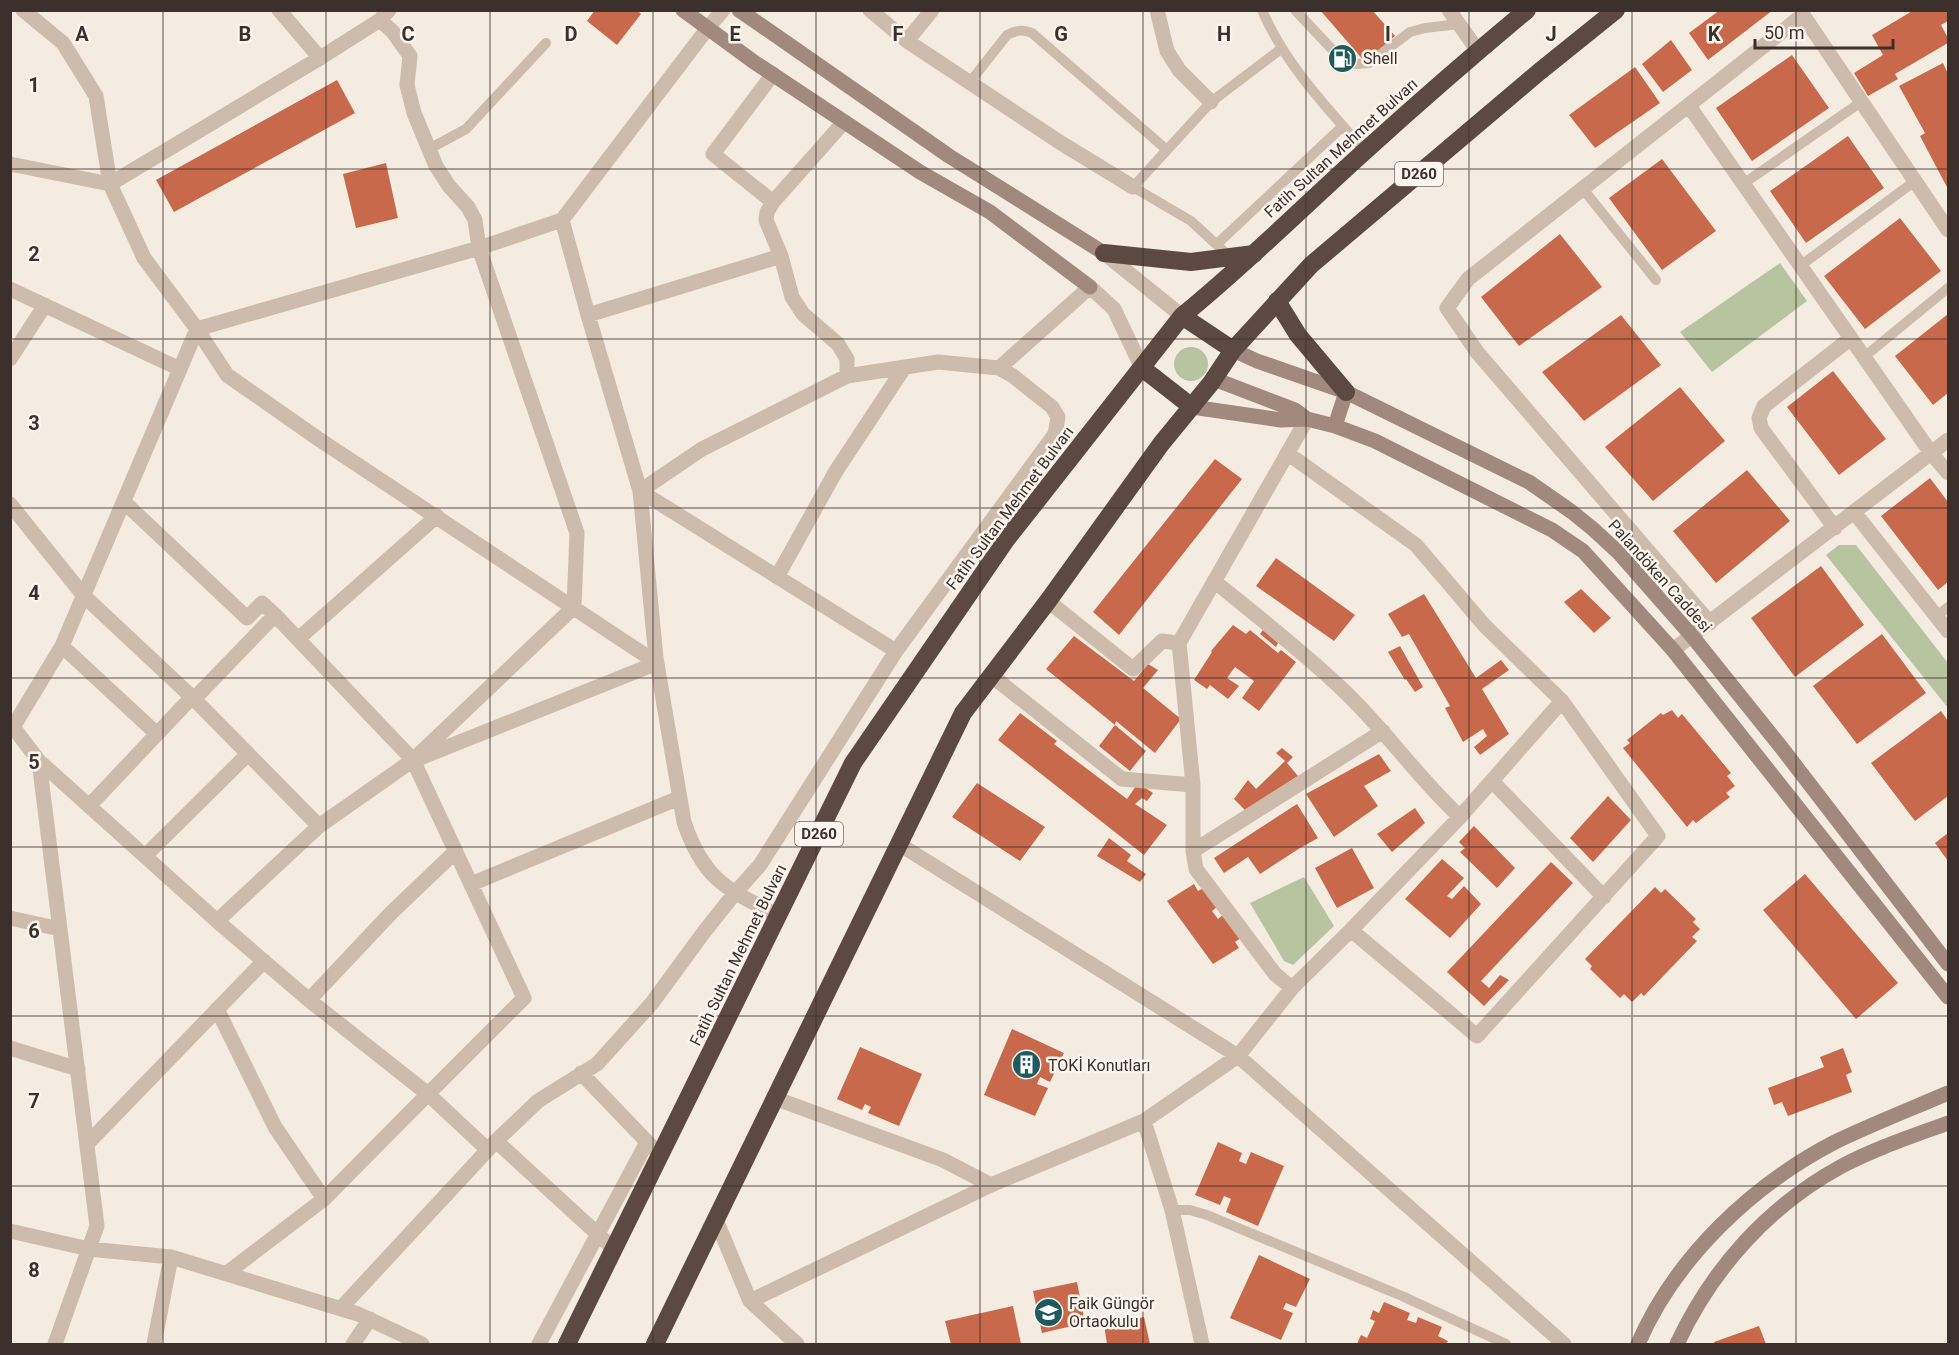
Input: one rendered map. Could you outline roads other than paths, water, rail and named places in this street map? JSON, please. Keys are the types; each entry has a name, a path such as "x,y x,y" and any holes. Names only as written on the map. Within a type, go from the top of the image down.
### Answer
{"highway":[{"name":"Fatih Sultan Mehmet Bulvarı","path":"1182,316 1254,254 1365,151 1527,10"},
{"name":"D260","path":"655,1344 777,1099 963,713 1048,601 1161,444 1214,379 1233,350 1277,301 1311,265 1539,72 1616,10"},
{"path":"1104,253 1191,262 1254,254"},
{"path":"1277,301 1298,335 1346,392"},
{"path":"1182,316 1233,350"},
{"name":"D260","path":"1142,368 1182,316"},
{"path":"1142,368 1192,407"},
{"name":"Fatih Sultan Mehmet Bulvarı","path":"567,1344 853,764 1006,540 1142,368"}],"street":[{"path":"23,10 63,43 96,96 110,184 144,258 197,329 227,375 317,438 657,663"},
{"path":"279,10 321,58"},
{"path":"683,10 707,29 844,122 920,172 990,212 1090,287 1114,309 1142,368"},
{"path":"197,329 479,248 562,220 723,10"},
{"path":"739,10 949,156 1104,253 1182,316"},
{"path":"870,10 907,40 1060,143 1133,187"},
{"path":"907,40 932,10"},
{"path":"1157,10 1167,51 1171,58 1179,70 1211,102"},
{"path":"1449,10 1478,51"},
{"path":"10,164 110,184 321,58 385,15 410,56 407,85 409,98 436,166 449,186 468,207 475,220 479,248 577,533 574,607 413,760 319,826 217,921"},
{"path":"1710,623 1477,352 1447,308 1468,279 1803,15 1948,230"},
{"path":"773,74 713,154 773,202"},
{"path":"1689,106 1931,453 1948,473"},
{"path":"844,122 773,202 767,212 766,220 781,256 796,306 838,344 847,359 848,376"},
{"path":"562,220 640,490 657,663 679,798 692,844 712,875 735,892 779,916"},
{"path":"588,315 781,256"},
{"path":"999,368 1090,287"},
{"path":"10,289 180,369"},
{"path":"10,359 45,306"},
{"path":"197,329 62,646 13,734 89,806 309,1000 492,1145 614,1249"},
{"path":"1835,528 1761,428 1759,418 1764,406 1851,338"},
{"name":"Palandöken Caddesi","path":"1233,350 1257,361 1346,392 1529,482 1593,529 1618,553 1692,636 1948,964"},
{"path":"341,1308 492,1145 538,1101 597,1064 652,1003 735,892 760,865 896,651 1058,429 1058,417 1053,406 999,368 938,362 848,376 702,449 640,490"},
{"path":"777,577 836,471 904,368"},
{"path":"1214,379 1295,410 1307,419"},
{"path":"1335,426 1346,392"},
{"path":"1192,407 1281,420 1307,419 1335,426 1375,441 1568,540 1582,551 1673,650 1948,997"},
{"path":"1292,988 1275,974 1196,869 1193,851 1193,785 1179,643 1307,419"},
{"path":"1673,650 1948,440"},
{"path":"1287,453 1416,545 1484,625 1562,701 1658,836 1477,1036 1351,930"},
{"path":"640,490 896,651"},
{"path":"124,502 248,618 262,603 413,760 524,998 324,1199 227,1273"},
{"path":"10,504 84,596 193,698 319,826"},
{"path":"1854,512 1943,611 1948,631"},
{"path":"298,639 437,516"},
{"path":"1215,581 1341,688 1460,817"},
{"path":"1048,601 1133,669 1162,641 1179,643"},
{"path":"89,806 275,615"},
{"path":"62,646 157,734"},
{"path":"413,760 657,663"},
{"path":"992,676 1122,779 1193,785"},
{"path":"750,1301 991,1185 1144,1121 1238,1056 1292,988 1460,817 1562,701"},
{"path":"1193,851 1383,731"},
{"path":"145,856 248,754"},
{"path":"39,761 97,1226 55,1344"},
{"path":"1492,781 1604,897"},
{"path":"471,884 679,798"},
{"path":"899,844 1238,1056 1564,1344"},
{"path":"309,1000 391,912 456,851"},
{"path":"10,918 60,929"},
{"path":"87,1144 264,961"},
{"path":"217,1009 274,1127 324,1199"},
{"path":"10,1048 78,1069"},
{"path":"581,1073 660,1156"},
{"path":"1638,1344 1674,1278 1723,1224 1774,1180 1833,1143 1946,1092"},
{"path":"777,1099 943,1160 991,1185"},
{"path":"1144,1121 1172,1210 1202,1344"},
{"path":"1677,1344 1690,1316 1711,1284 1739,1248 1774,1213 1807,1188 1843,1166 1948,1123"},
{"path":"539,1344 646,1142"},
{"path":"716,1220 750,1301 792,1342"},
{"path":"10,1231 89,1249 171,1257 341,1308 422,1344"},
{"path":"154,1344 171,1257"},
{"path":"353,1344 370,1319"}],"lane":[{"path":"1262,10 1281,49 1365,151"},
{"path":"1295,10 1343,61 1357,64 1369,63 1410,32 1459,24"},
{"path":"970,82 1007,35 1027,31 1167,150"},
{"path":"429,149 466,129 546,43"},
{"path":"1230,257 1182,215 1133,187 1211,102 1281,49"},
{"path":"1743,184 1861,102"},
{"path":"1217,244 1343,126"},
{"path":"1800,266 1915,181"},
{"path":"1583,189 1656,280"},
{"path":"1864,357 1948,288"},
{"path":"1172,1210 1190,1210 1207,1215 1402,1296 1489,1340 1506,1344"}],"place":[{"name":"Shell","path":"1342,58"},
{"name":"TOKİ Konutları","path":"1027,1065"},
{"name":"Faik Güngör Ortaokulu","path":"1048,1312"}]}
